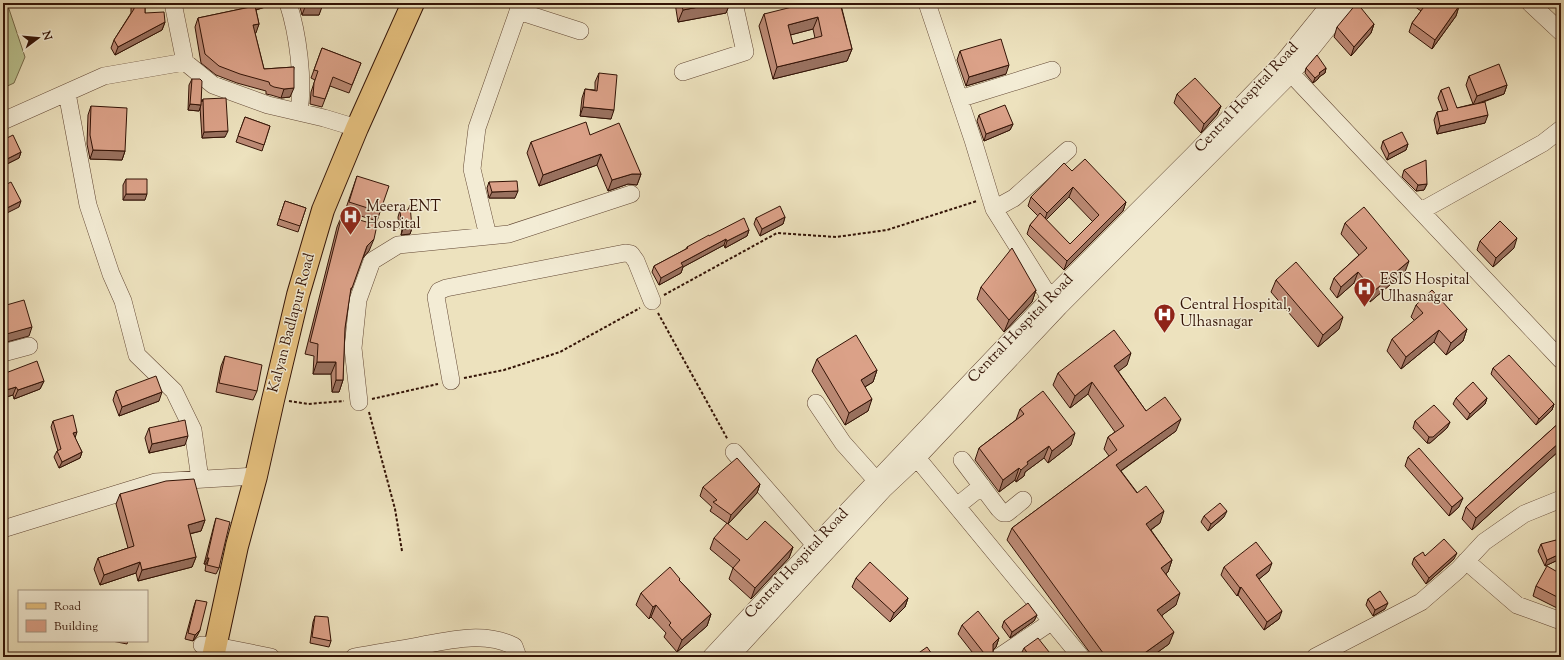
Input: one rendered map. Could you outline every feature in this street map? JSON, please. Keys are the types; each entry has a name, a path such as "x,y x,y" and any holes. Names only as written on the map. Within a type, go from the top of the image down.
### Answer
{"main road":[{"name":"Kalyan Badlapur Road","path":"208,651 234,514 248,476 272,400 298,295 350,126 398,3"},
{"name":"Kalyan Badlapur Road","path":"248,476 262,397 283,296 314,198 413,3"}],"street":[{"path":"173,3 185,62 214,85 268,105 324,118 350,126"},
{"path":"288,3 298,49 301,72 302,98 299,112"},
{"path":"683,72 745,52 734,3"},
{"path":"927,3 991,202 1054,303"},
{"name":"Central Hospital Road","path":"1286,68 1331,3"},
{"name":"Central Hospital Road","path":"711,657 819,550 884,489 912,453 1054,303 1286,68 1348,3"},
{"path":"1530,3 1561,32"},
{"path":"488,236 472,169 477,128 520,7 580,31"},
{"path":"3,121 104,76 185,62"},
{"path":"1286,68 1561,360"},
{"path":"959,99 1052,70"},
{"path":"67,93 88,205 111,274 123,301 137,355 174,391 193,430 200,479"},
{"path":"1421,211 1543,143 1561,129"},
{"path":"991,202 1014,198 1068,150"},
{"path":"363,401 353,348 358,300 372,261 398,245 509,234 631,194"},
{"path":"451,381 436,297 438,291 453,286 625,253 631,254 636,260 652,301"},
{"path":"3,353 29,346"},
{"path":"816,403 843,443 876,480"},
{"path":"734,452 819,550"},
{"path":"912,453 1081,657"},
{"name":"Central Hospital Road","path":"730,657 876,480 912,453"},
{"path":"962,460 1004,513 1007,513 1022,500"},
{"path":"3,529 155,482 248,476"},
{"path":"957,506 982,486"},
{"path":"1315,657 1421,602 1466,561 1484,542 1524,514 1561,499"},
{"path":"1466,561 1517,605 1561,621"},
{"path":"999,657 1051,622"},
{"path":"354,657 456,639 490,638 504,641 514,646 518,657"},
{"path":"208,651 271,657"}],"path":[{"path":"272,400 308,404 337,400 363,401 504,370 560,352 777,233 836,237 887,230 991,202"},
{"path":"652,301 734,452"},
{"path":"363,401 373,430 395,509 402,551"}],"green space":[{"path":"7,3 25,57 14,83 3,88 3,4"}],"building":[{"path":"134,3 145,3 145,13 164,12 165,22 118,47 114,40 134,9"},
{"path":"304,3 322,3 322,7 305,7"},
{"path":"681,3 719,3 683,10"},
{"path":"808,3 840,3 852,49 777,67 764,14","holes":["818,17 822,36 793,44 788,25"]},
{"path":"1357,3 1374,24 1354,47 1337,27"},
{"path":"1425,3 1455,3 1459,6 1435,40 1412,23 1426,4"},
{"path":"255,6 259,24 253,25 264,69 294,67 294,88 284,89 274,87 270,85 269,82 240,74 219,66 205,54 198,18"},
{"path":"1001,39 1009,65 969,77 960,51"},
{"path":"322,48 361,63 352,85 333,77 325,99 313,96 314,83 318,71 314,70"},
{"path":"1317,55 1326,68 1315,78 1306,68"},
{"path":"1499,64 1507,85 1477,96 1469,76"},
{"path":"599,73 617,75 614,110 583,107 585,89 597,91"},
{"path":"1195,78 1221,106 1204,124 1177,94"},
{"path":"192,79 200,79 202,81 201,105 190,104"},
{"path":"1449,87 1457,108 1485,102 1488,115 1440,126 1437,112 1448,110 1441,90"},
{"path":"226,98 228,131 204,132 203,99"},
{"path":"1005,105 1013,124 986,134 979,115"},
{"path":"91,106 127,108 125,151 93,150 90,135"},
{"path":"245,117 270,126 264,145 238,136"},
{"path":"586,122 590,135 619,123 641,174 632,174 612,180 601,154 543,175 531,142"},
{"path":"1402,132 1408,144 1389,154 1383,141"},
{"path":"13,135 21,152 7,159 3,150 3,140"},
{"path":"1085,159 1126,202 1067,261 1030,225 1040,213 1070,244 1099,215 1073,187 1047,213 1031,197 1064,163 1072,171"},
{"path":"1426,160 1427,184 1418,185 1404,170"},
{"path":"357,176 389,186 380,212 349,202"},
{"path":"126,179 147,179 147,194 126,194"},
{"path":"517,181 518,191 492,192 489,182"},
{"path":"11,182 21,201 3,210 3,186"},
{"path":"285,201 306,208 300,226 279,219"},
{"path":"410,205 412,228 403,229 404,223 401,222 400,210 408,210"},
{"path":"780,206 785,217 762,229 756,218"},
{"path":"1364,207 1409,261 1374,291 1358,272 1341,287 1334,278 1367,248 1345,223"},
{"path":"342,215 377,225 374,239 367,246 351,288 345,328 343,380 336,380 336,362 317,362 318,344 310,342"},
{"path":"744,218 749,230 727,241 726,239 681,263 683,266 661,278 654,266 709,235"},
{"path":"1500,221 1517,238 1496,258 1480,241"},
{"path":"1012,248 1036,290 1009,320 981,287"},
{"path":"1296,262 1343,317 1323,335 1276,280"},
{"path":"1432,290 1467,329 1451,343 1439,330 1406,357 1392,339 1423,313 1416,305"},
{"path":"24,300 32,327 3,335 3,306"},
{"path":"1114,330 1131,353 1114,366 1146,411 1165,397 1181,419 1116,465 1137,493 1146,486 1164,511 1146,524 1172,560 1161,568 1180,593 1157,610 1174,632 1139,657 1106,657 1012,528 1117,450 1108,437 1124,426 1092,382 1075,396 1058,373"},
{"path":"856,335 877,370 861,380 872,399 849,413 817,359"},
{"path":"1509,355 1554,404 1539,419 1493,368"},
{"path":"225,356 262,365 257,391 219,383"},
{"path":"37,361 44,381 18,390 16,387 3,391 3,374"},
{"path":"156,376 162,392 122,407 116,391"},
{"path":"1473,382 1487,398 1470,414 1456,398"},
{"path":"1043,391 1075,433 1052,451 1049,446 1027,462 1028,464 1021,470 1019,468 1003,480 979,448 1024,414 1020,409"},
{"path":"1434,405 1450,422 1433,437 1429,437 1415,421"},
{"path":"73,415 77,432 73,433 82,452 62,462 57,451 61,449 53,421"},
{"path":"185,420 188,436 152,444 149,428"},
{"path":"1561,421 1561,441 1476,518 1466,507"},
{"path":"1419,448 1463,498 1452,507 1408,457"},
{"path":"737,458 760,484 731,515 713,502 717,500 703,487"},
{"path":"194,479 205,520 188,525 196,557 142,570 140,562 104,575 98,558 134,546 120,494 166,481"},
{"path":"1220,503 1227,511 1211,524 1204,516"},
{"path":"216,518 230,522 219,568 207,565 209,558 207,558"},
{"path":"765,521 793,547 755,588 733,568 740,560 714,538 727,523 747,540"},
{"path":"1444,539 1457,553 1429,578 1414,558 1423,552 1425,556"},
{"path":"1556,540 1560,554 1547,560 1541,544"},
{"path":"1256,542 1272,563 1256,575 1282,611 1267,622 1224,567"},
{"path":"870,562 908,598 894,613 856,578"},
{"path":"1547,566 1561,574 1561,599 1536,586"},
{"path":"670,567 680,579 679,580 711,614 682,640 669,625 671,623 656,605 653,607 641,593"},
{"path":"1380,591 1388,603 1375,610 1368,599"},
{"path":"196,600 207,602 200,630 195,635 188,633"},
{"path":"1028,603 1037,615 1012,632 1004,621"},
{"path":"978,611 999,638 993,644 993,652 987,657 962,625"},
{"path":"315,616 328,617 331,641 312,637"},
{"path":"1038,638 1053,657 1030,657 1024,648"},
{"path":"927,647 934,657 913,657"}],"place":[{"name":"Meera ENT Hospital","path":"351,236"},
{"name":"ESIS Hospital Ulhasnagar","path":"1365,308"},
{"name":"Central Hospital, Ulhasnagar","path":"1164,334"}]}
